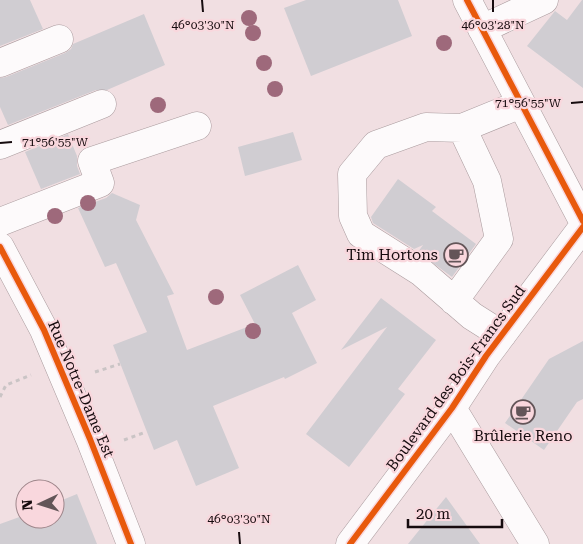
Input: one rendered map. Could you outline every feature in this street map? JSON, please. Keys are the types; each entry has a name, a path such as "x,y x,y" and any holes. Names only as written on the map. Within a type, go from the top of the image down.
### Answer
{"street":[{"path":"467,0 583,221"},
{"path":"482,29 544,0"},
{"path":"0,63 59,39"},
{"path":"0,145 102,104"},
{"path":"502,335 472,316 421,272 361,234 353,216 352,174 376,145 426,127 462,128 521,104"},
{"path":"0,222 100,182 92,161 197,126"},
{"path":"454,301 499,240 487,181 462,128"},
{"name":"Boulevard des Bois-Francs Sud","path":"350,544 452,408 502,335 583,228"},
{"name":"Rue Notre-Dame Est","path":"0,247 44,330 90,439 131,544"},
{"path":"452,408 536,544"}],"path":[{"path":"95,372 120,364"},
{"path":"0,397 6,385 38,372"},
{"path":"124,440 146,432"}],"building":[{"path":"0,0 30,0 43,29 0,46"},
{"path":"306,0 398,0 412,36 311,76 284,8"},
{"path":"582,0 583,88 527,46 555,11 567,20"},
{"path":"144,14 165,65 107,90 96,90 8,125 0,107 0,78 65,53 71,49 73,44"},
{"path":"293,132 302,160 245,176 238,147"},
{"path":"68,134 77,156 77,166 80,174 41,189 25,152"},
{"path":"398,179 436,207 432,211 476,244 452,277 418,252 423,245 414,249 373,223 371,217"},
{"path":"112,193 140,205 136,220 174,294 167,296 187,350 255,324 240,295 298,265 316,300 292,313 317,363 285,379 284,377 213,406 239,468 196,486 177,440 154,450 113,345 147,332 116,263 105,267 78,208 106,198"},
{"path":"381,298 436,340 398,389 405,394 349,467 306,434 387,327 341,350"},
{"path":"583,341 583,399 577,402 544,450 505,423 549,359"},
{"path":"77,494 97,544 0,544 0,524 15,519 15,529 65,529 65,499"},
{"path":"446,497 480,544 408,544"}],"cycle path":[{"path":"467,0 583,221"},
{"path":"350,544 452,408 486,356 583,227"},
{"path":"0,247 44,330 90,439 131,544"}],"place":[{"name":"Tim Hortons","path":"456,255"},
{"name":"Brûlerie Reno","path":"523,412"}]}
